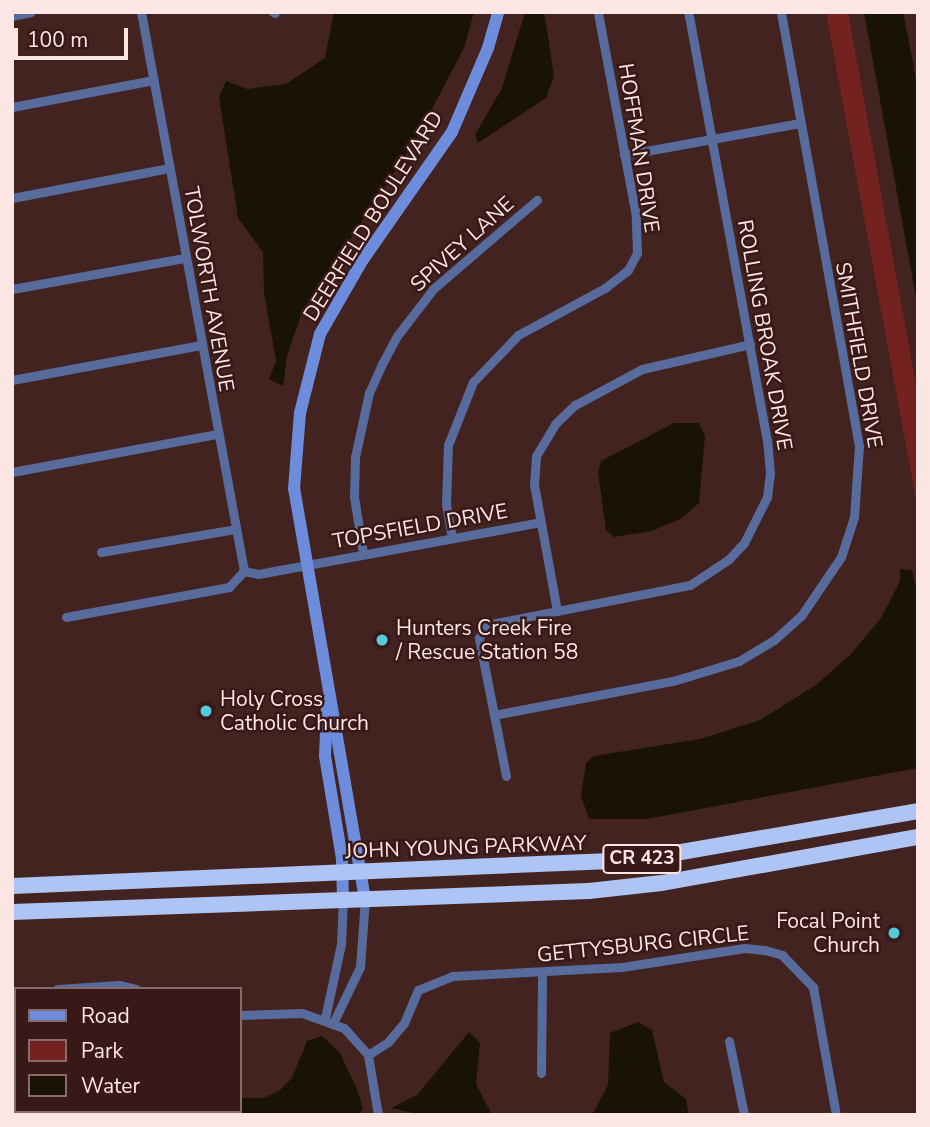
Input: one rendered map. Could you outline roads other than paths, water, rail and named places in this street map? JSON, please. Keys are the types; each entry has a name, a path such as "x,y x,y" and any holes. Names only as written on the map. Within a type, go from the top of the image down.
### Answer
{"highway":[{"name":"JOHN YOUNG PARKWAY","path":"12,886 635,860 918,810"},
{"name":"CR 423","path":"12,912 638,886 918,837"}],"street":[{"path":"12,16 31,12"},
{"name":"TOLWORTH AVENUE","path":"141,12 244,571"},
{"name":"DEERFIELD BOULEVARD","path":"365,899 363,872 305,565 294,489 300,413 320,334 362,261 452,132 488,48 498,12"},
{"name":"HOFFMAN DRIVE","path":"452,537 446,504 446,458 452,427 473,382 518,335 605,288 628,270 636,253 638,235 598,12"},
{"name":"ROLLING BROAK DRIVE","path":"494,715 479,638 486,625 690,585 708,575 744,543 760,517 771,473 750,344 688,12"},
{"name":"SMITHFIELD DRIVE","path":"494,715 673,681 739,661 774,640 801,616 841,557 856,505 859,446 781,12"},
{"path":"12,107 153,80"},
{"path":"624,155 800,123"},
{"path":"12,198 169,169"},
{"name":"SPIVEY LANE","path":"363,553 354,497 355,457 369,393 382,364 397,336 433,289 537,200"},
{"path":"12,289 185,258"},
{"path":"557,611 534,485 536,456 555,424 575,405 657,363 750,344"},
{"path":"12,380 201,345"},
{"path":"12,472 218,434"},
{"name":"TOPSFIELD DRIVE","path":"244,571 258,573 540,522"},
{"path":"101,552 235,529"},
{"path":"66,617 229,587 244,571"},
{"name":"DEERFIELD BOULEVARD","path":"329,693 325,756 343,873 343,899"},
{"path":"494,715 506,776"},
{"path":"329,1020 343,899"},
{"path":"329,1020 354,983 360,967 365,899"},
{"name":"GETTYSBURG CIRCLE","path":"368,1055 388,1042 404,1023 418,990 452,976 542,974 643,965 746,948 782,955 813,987 836,1115"},
{"path":"541,1073 542,974"},
{"path":"335,979 354,983"},
{"path":"86,987 128,987"},
{"path":"242,1015 302,1013 329,1020 368,1055 378,1115"},
{"path":"729,1041 744,1115"}],"water":[{"path":"334,12 474,12 464,48 415,141 303,310 287,356 283,386 269,379 276,361 264,292 263,252 238,218 219,97 226,81 247,89 286,84 325,58"},
{"path":"525,12 544,12 554,76 546,98 478,143 475,135 502,88"},
{"path":"864,12 903,12 913,62 918,95 918,308"},
{"path":"674,423 699,423 705,436 699,503 682,518 652,531 614,537 606,530 598,472 601,461"},
{"path":"900,569 912,570 918,597 918,768 647,819 589,819 581,796 586,763 594,756 700,739 760,720 816,685 851,654 881,618 900,581"},
{"path":"638,1022 652,1030 664,1082 686,1099 689,1115 592,1115 608,1085 610,1033"},
{"path":"469,1032 480,1043 476,1084 492,1115 421,1115 391,1108 417,1095"},
{"path":"322,1036 340,1053 363,1108 359,1115 234,1113 242,1113 242,1098 264,1098 279,1091 292,1078 307,1041"}],"place":[{"name":"Hunters Creek Fire / Rescue Station 58","path":"382,640"},
{"name":"Holy Cross Catholic Church","path":"206,711"},
{"name":"Focal Point Church","path":"894,933"}]}
